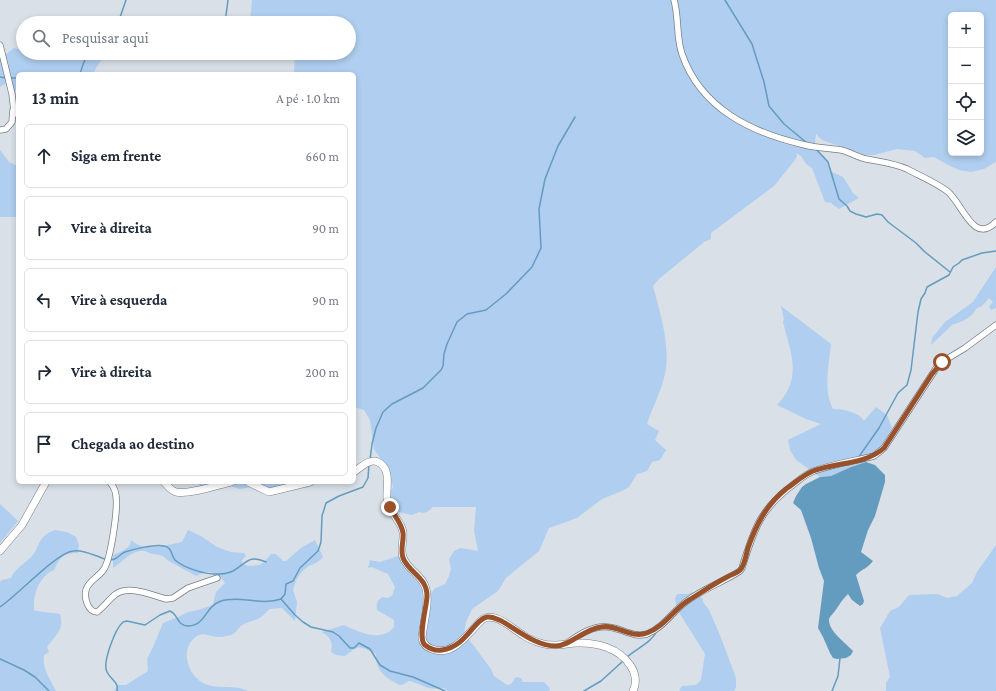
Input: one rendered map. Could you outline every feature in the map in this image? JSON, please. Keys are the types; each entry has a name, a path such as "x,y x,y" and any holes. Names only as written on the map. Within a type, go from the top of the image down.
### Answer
{"street":[{"path":"674,0 682,53 692,75 703,93 724,112 746,126 787,141 807,146 843,150 868,159 895,164 937,184 948,191 972,224 978,228 990,228 996,222"},
{"path":"0,45 12,94 14,111 16,113"},
{"path":"0,130 6,129 12,122 14,108"},
{"path":"564,645 580,635 602,627 610,627 633,635 655,630 687,601 740,571 758,522 774,500 784,491 813,471 868,458 880,452 888,443 937,367 947,358 965,348 996,326"},
{"path":"356,471 369,462 374,461 384,466 387,473 387,499 403,533 403,558 424,583 426,589 427,596 422,638 426,646 434,650 454,647 463,640 483,619 489,617 502,621 524,636 537,642 555,646 577,643 590,644 613,650 621,654 628,661 634,673 636,684 633,691"},
{"path":"0,550 22,524 45,484"},
{"path":"111,484 117,498 109,556 104,569 86,589 89,607 92,611 97,612 116,594 123,592 144,593 170,599 188,588 218,578"},
{"path":"166,484 174,491 181,492 193,491 223,484"},
{"path":"252,484 269,492 302,484"}],"shaded area":[{"path":"252,0 996,0 996,162 984,169 971,172 959,170 934,157 925,158 915,151 897,149 874,155 865,155 822,140 816,134 816,148 828,162 830,171 843,177 853,193 859,198 839,209 831,203 825,202 812,168 806,164 801,156 796,153 797,156 795,160 774,186 711,233 711,239 704,242 659,279 653,286 662,320 667,356 664,378 647,424 659,431 655,440 666,450 660,460 652,462 647,471 637,474 629,487 602,499 577,518 549,528 539,551 506,578 498,591 472,609 466,622 464,634 491,669 494,676 507,685 511,684 516,677 521,678 523,682 544,682 549,687 550,691 448,691 444,688 428,688 409,681 400,685 390,680 382,673 376,660 376,654 363,648 357,648 345,656 336,655 331,652 332,646 329,638 322,632 344,625 367,634 379,635 390,631 394,626 394,620 377,610 377,604 382,597 387,598 392,596 395,587 388,574 372,567 368,568 370,560 380,562 404,554 421,577 426,579 425,581 430,595 434,589 445,584 451,569 449,559 454,551 461,548 478,551 474,531 476,507 433,507 427,512 419,512 412,515 394,511 390,499 390,493 393,487 389,471 374,449 370,420 364,410 356,408 356,72 294,72 295,60 356,60 356,16 251,16"},
{"path":"14,48 16,48 16,60 101,60 94,72 16,72 16,90 10,93 7,83 0,87 0,59"},
{"path":"0,150 9,162 16,165 16,217 0,217"},
{"path":"996,267 996,308 991,310 989,306 993,302 989,298 982,306 977,308 972,315 963,321 952,325 931,345 932,338 945,322 973,302"},
{"path":"781,306 831,344 827,386 833,409 846,410 855,413 864,421 876,407 887,415 892,428 882,445 866,462 831,476 820,477 796,460 790,450 788,440 821,424 806,419 777,405 785,395 790,385 793,365 783,322 784,319"},
{"path":"866,462 875,465 885,475 885,482 875,516 868,530 861,552 873,561 856,575 864,601 863,604 860,606 852,600 848,594 829,619 829,623 834,632 853,651 851,655 846,658 837,659 833,658 818,628 824,581 801,510 793,503 802,487 806,484 820,477 831,476"},
{"path":"199,484 309,484 307,488 300,487 279,493 251,487 240,489 227,485 202,492"},
{"path":"0,504 18,521 0,543"},
{"path":"55,530 67,532 76,537 79,545 78,553 63,556 54,570 49,572 44,577 38,585 34,599 34,610 60,614 60,628 56,636 47,647 49,652 44,655 44,665 47,674 56,691 0,691 0,582 11,578 18,568 33,555 42,538"},
{"path":"188,530 201,536 217,547 231,552 244,553 246,556 242,560 242,564 249,566 263,563 271,554 276,554 283,561 286,561 301,548 315,540 323,557 306,568 297,580 293,590 297,602 295,621 282,608 270,609 259,618 241,626 235,633 224,637 203,634 197,636 191,641 188,647 187,661 197,679 208,685 237,688 248,691 114,691 118,685 126,685 148,671 147,659 163,623 188,612 213,605 216,592 225,583 214,573 205,572 196,576 167,560 163,556 142,551 130,555 113,568 113,555 127,548 131,543 131,540 137,544 149,547 182,542"},
{"path":"996,545 996,691 886,691 886,683 890,677 880,628 890,611 899,607 909,595 938,594 947,598 957,596 972,583 977,572"},
{"path":"693,592 703,599 703,602 709,610 720,635 736,678 736,687 734,691 679,691 682,686 696,685 701,680 705,654 677,609 675,599 677,594 688,594"}],"waterway":[{"path":"120,16 126,0"},
{"path":"226,16 228,0"},
{"path":"725,0 752,44 764,82 769,106 784,124 807,143"},
{"path":"81,72 85,60"},
{"path":"0,77 6,78"},
{"path":"10,78 16,78"},
{"path":"370,460 376,428 383,412 392,404 423,388 441,370 447,344 457,322 467,314 486,310 506,294 532,267 541,248 539,209 545,179 558,146 575,117"},
{"path":"816,149 828,162 839,199 850,211 866,217 877,214 882,215 888,222 916,243 950,272"},
{"path":"858,458 879,428 898,393 907,385 911,370 918,312 921,299 927,287 949,275 953,267 962,260 982,253 996,251"},
{"path":"281,599 285,594 286,584 293,581 300,568 318,551 321,542 322,516 326,503 339,496 363,487 368,478 369,464"},
{"path":"109,560 114,560 123,553 129,551 144,547 160,546 169,548 175,560 179,563 201,572 213,574 233,571 251,559 266,562"},
{"path":"0,607 47,566 66,553 81,551 105,559"},
{"path":"117,691 116,683 107,672 106,661 116,632 123,622 127,621 145,625 160,615 170,611 182,624 188,626 199,623 211,607 221,601 228,599 266,601 281,599"},
{"path":"281,599 295,615 311,627 333,632 350,648 354,648 359,643 370,649 380,665 390,671 413,677 445,691"},
{"path":"627,657 648,642 657,631"},
{"path":"832,691 838,676 840,658"},
{"path":"0,659 35,677 49,691"},
{"path":"584,691 601,681 623,661"}],"route":[{"path":"390,507 400,524 403,533 403,558 424,583 426,589 427,596 422,638 424,644 430,648 440,650 454,647 486,617 492,617 502,621 524,636 542,644 555,646 564,645 580,635 602,627 610,627 625,633 640,635 655,630 687,601 740,571 758,522 764,512 774,500 806,474 874,456 880,452 932,374 942,362"}]}
